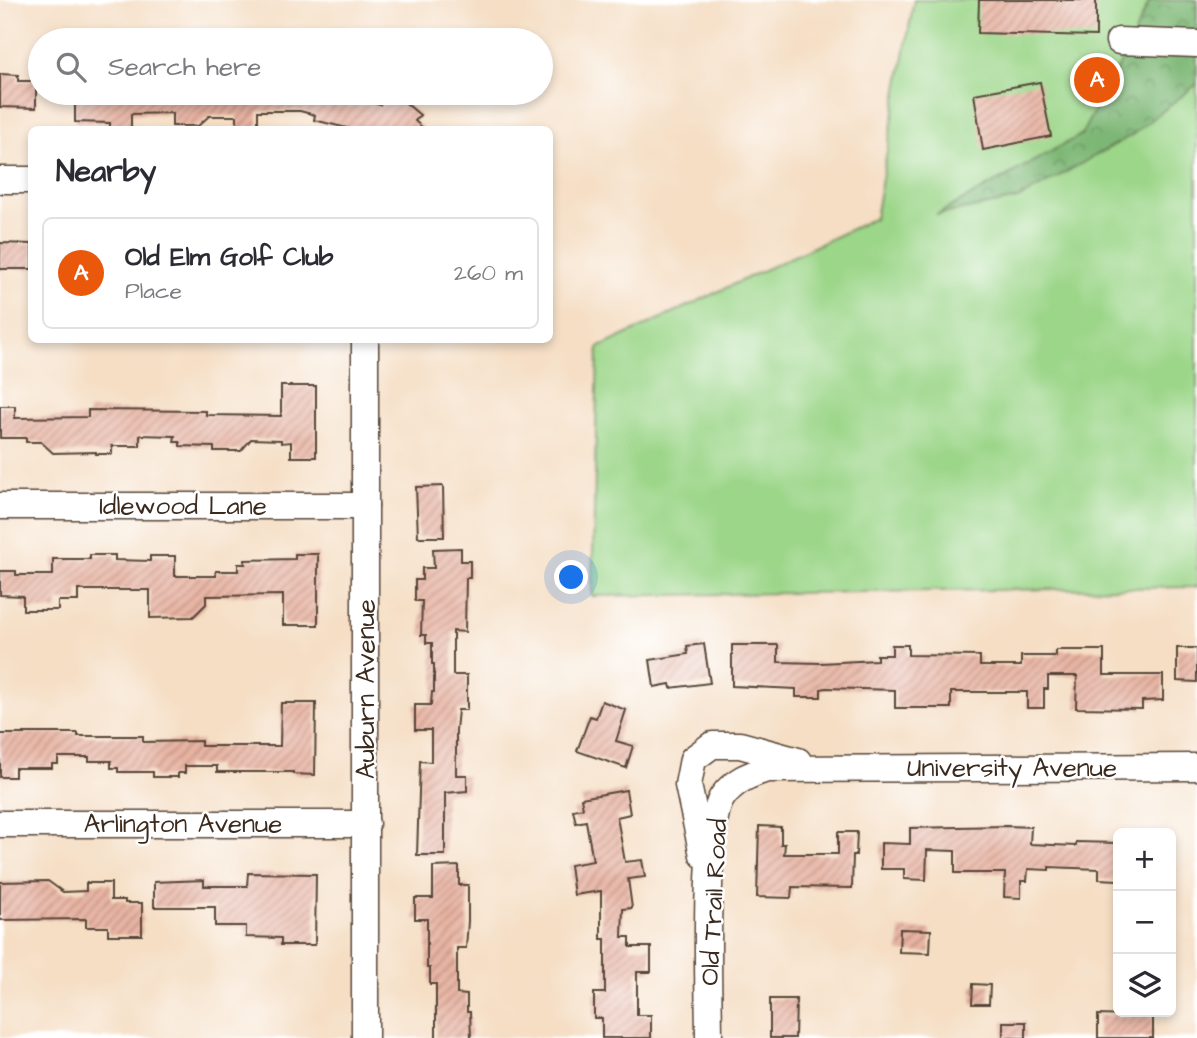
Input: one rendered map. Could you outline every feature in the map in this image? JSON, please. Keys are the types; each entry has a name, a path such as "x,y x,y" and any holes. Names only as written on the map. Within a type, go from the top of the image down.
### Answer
{"street":[{"path":"1119,41 1197,44"},
{"path":"0,180 28,180"},
{"name":"Auburn Avenue","path":"365,343 365,1038"},
{"name":"Idlewood Lane","path":"0,506 365,506"},
{"path":"709,884 688,785 693,759 712,745 740,745 826,769"},
{"name":"University Avenue","path":"826,769 1197,767"},
{"name":"Old Trail Road","path":"709,1038 709,884 712,829 721,798 743,776 767,769 826,769"},
{"name":"Arlington Avenue","path":"0,824 366,824"}],"green space":[{"path":"914,0 1197,0 1197,587 592,596 598,348 875,218"},
{"path":"1150,0 1197,0 1197,84 1132,135 1018,199 936,215 1081,135 1124,56"}],"building":[{"path":"979,0 1096,0 1096,36 978,33"},
{"path":"1096,65 1110,74 1098,94 1084,86"},
{"path":"0,74 18,75 18,81 28,81 28,105 36,105 36,108 0,107"},
{"path":"1040,82 1051,136 983,150 974,94"},
{"path":"75,105 408,105 420,115 415,121 421,126 339,126 314,120 315,115 300,111 258,111 258,126 237,126 237,116 209,116 198,126 172,126 172,113 131,114 131,126 75,122"},
{"path":"0,243 28,244 28,269 0,269"},
{"path":"281,386 316,386 316,457 291,457 291,442 281,443 281,440 251,439 241,451 214,451 214,447 180,446 180,442 174,442 175,436 140,435 140,446 112,446 112,454 96,454 53,453 41,442 26,442 26,438 0,438 0,406 15,406 15,418 88,417 88,410 206,411 206,415 281,416"},
{"path":"443,486 444,537 418,537 416,487"},
{"path":"461,548 461,561 470,561 470,578 466,578 465,632 453,631 453,675 467,675 467,710 458,710 456,775 467,775 467,791 445,793 445,855 417,855 420,761 431,762 431,730 415,730 415,705 431,705 434,664 432,643 426,643 426,635 421,635 422,601 415,601 415,580 422,580 422,568 434,568 433,549"},
{"path":"295,554 318,554 318,625 283,625 283,595 206,596 206,604 193,617 150,618 150,590 78,590 78,601 58,601 58,610 23,610 23,596 0,595 0,571 16,571 16,575 53,575 53,559 90,559 90,555 115,555 115,560 150,561 150,556 175,556 175,576 216,576 216,571 238,571 238,564 245,564 245,560 295,559"},
{"path":"704,644 710,683 671,688 670,684 654,687 650,660 688,654 687,646"},
{"path":"732,645 778,645 778,662 821,663 877,660 877,655 892,655 892,645 908,645 908,655 980,656 980,666 1021,666 1021,656 1056,656 1056,650 1104,650 1104,675 1163,675 1163,700 1142,701 1142,709 1076,708 1077,676 1048,676 1048,689 1044,689 1044,708 1027,708 1027,692 951,692 951,708 895,708 895,690 826,688 821,689 821,697 796,697 796,689 732,686"},
{"path":"1177,648 1197,648 1197,682 1177,681"},
{"path":"602,701 626,710 616,741 633,746 626,768 577,751 590,716 596,718"},
{"path":"281,703 316,703 315,775 293,772 217,772 217,766 185,766 185,773 178,773 178,777 153,777 153,772 118,772 118,768 111,768 111,761 89,761 89,757 58,757 58,764 52,764 52,768 15,768 15,777 0,777 0,734 78,733 78,736 143,736 143,742 201,741 201,746 280,746"},
{"path":"626,790 630,814 617,817 625,862 642,860 645,877 628,879 632,908 623,909 622,937 630,937 630,947 651,947 651,972 637,972 637,1015 651,1015 651,1038 602,1038 602,1018 594,1018 594,993 605,993 605,939 601,939 601,891 574,895 570,865 593,861 586,821 576,823 573,810 583,808 581,798"},
{"path":"759,826 781,827 784,854 838,854 838,832 857,832 852,888 792,887 791,898 757,897"},
{"path":"1031,827 1030,844 1076,846 1076,842 1113,843 1113,880 1099,879 1099,869 1028,869 1027,881 1021,881 1021,898 1004,897 1005,873 955,873 955,851 927,850 926,880 904,879 904,869 881,869 881,843 910,844 910,828"},
{"path":"459,866 459,885 468,885 468,921 466,948 457,948 457,994 467,995 471,1038 436,1038 436,984 430,984 430,968 427,968 427,919 415,919 415,898 433,898 433,867"},
{"path":"248,873 316,874 315,945 281,945 281,938 246,937 246,926 215,926 215,907 154,907 154,882 204,880 204,886 247,886"},
{"path":"48,881 63,892 86,891 86,883 111,883 111,900 142,903 142,935 108,935 108,927 86,927 86,919 0,920 0,882"},
{"path":"900,929 931,930 930,953 899,952"},
{"path":"973,984 990,985 989,1004 972,1004"},
{"path":"770,999 796,999 795,1038 770,1038"},
{"path":"1098,1015 1153,1017 1153,1038 1098,1038"},
{"path":"1003,1022 1026,1022 1026,1038 1003,1038"}],"place":[{"name":"Old Elm Golf Club","path":"1097,80"}]}
